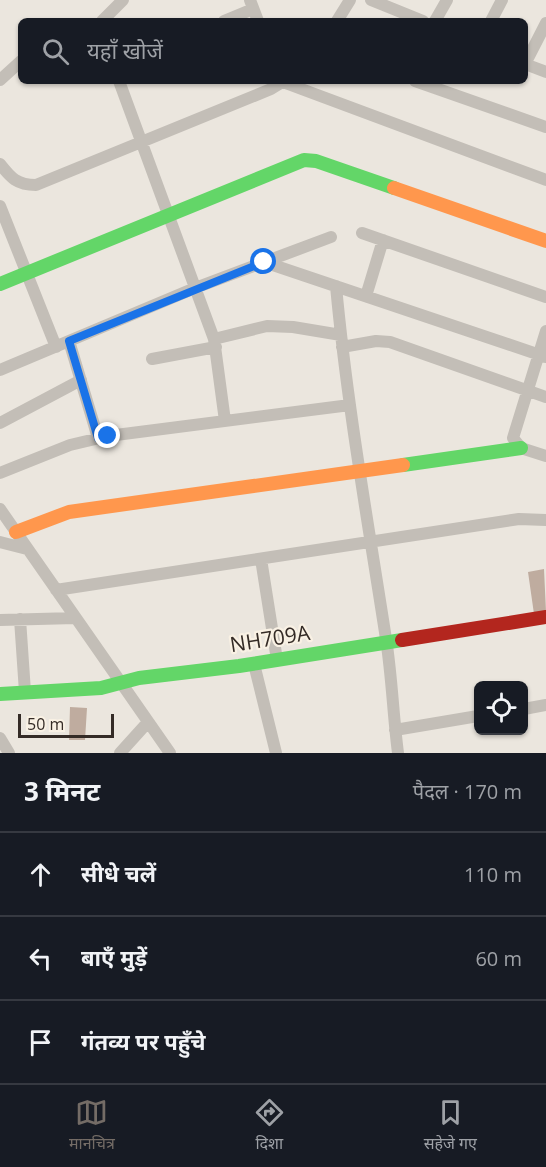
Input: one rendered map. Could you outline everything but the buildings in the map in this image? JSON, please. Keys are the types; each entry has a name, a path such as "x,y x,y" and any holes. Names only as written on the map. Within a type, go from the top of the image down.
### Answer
{"main road":[{"path":"0,284 303,160 316,161 546,241"},
{"path":"16,532 69,512 521,448"},
{"name":"NH709A","path":"0,694 101,688 139,678 254,664 546,617"}],"street":[{"path":"105,18 123,0"},
{"path":"339,18 350,0"},
{"path":"370,0 384,2 417,18"},
{"path":"437,18 447,0"},
{"path":"493,18 502,0"},
{"path":"232,18 253,10"},
{"path":"528,58 546,23"},
{"path":"0,80 18,64"},
{"path":"528,65 546,72"},
{"path":"120,84 215,343 225,421"},
{"path":"0,164 11,179 19,183 36,185 277,84"},
{"path":"287,84 546,180"},
{"path":"424,84 546,127"},
{"path":"0,206 56,347"},
{"path":"362,232 546,297"},
{"path":"0,370 195,288 331,237"},
{"path":"366,296 383,240"},
{"path":"264,262 542,355"},
{"path":"336,286 341,341 369,543 387,642 398,753"},
{"path":"152,359 215,343 267,326 293,327 341,341 390,342 546,397"},
{"path":"546,331 542,355 527,391 513,438 521,448 546,456"},
{"path":"69,341 98,438"},
{"path":"0,423 81,380"},
{"path":"0,473 39,456 98,438 350,405"},
{"path":"0,509 170,753"},
{"path":"56,590 519,519 546,520"},
{"path":"0,542 27,549"},
{"path":"261,559 277,660"},
{"path":"0,620 75,618"},
{"path":"21,620 25,692"},
{"path":"254,664 276,753"},
{"path":"528,708 546,705"},
{"path":"395,730 474,717"},
{"path":"120,753 148,722"},
{"path":"0,738 9,753"}],"traffic: fast":[{"path":"0,284 304,160 316,161 394,188"},
{"path":"403,465 521,448"},
{"path":"0,694 101,688 139,678 239,666 402,640"}],"traffic: slow":[{"path":"394,188 546,241"},
{"path":"16,532 69,512 403,465"}],"traffic: jam":[{"path":"402,640 546,617"}],"route":[{"path":"108,436 98,438 69,341 195,288 264,262"}]}
